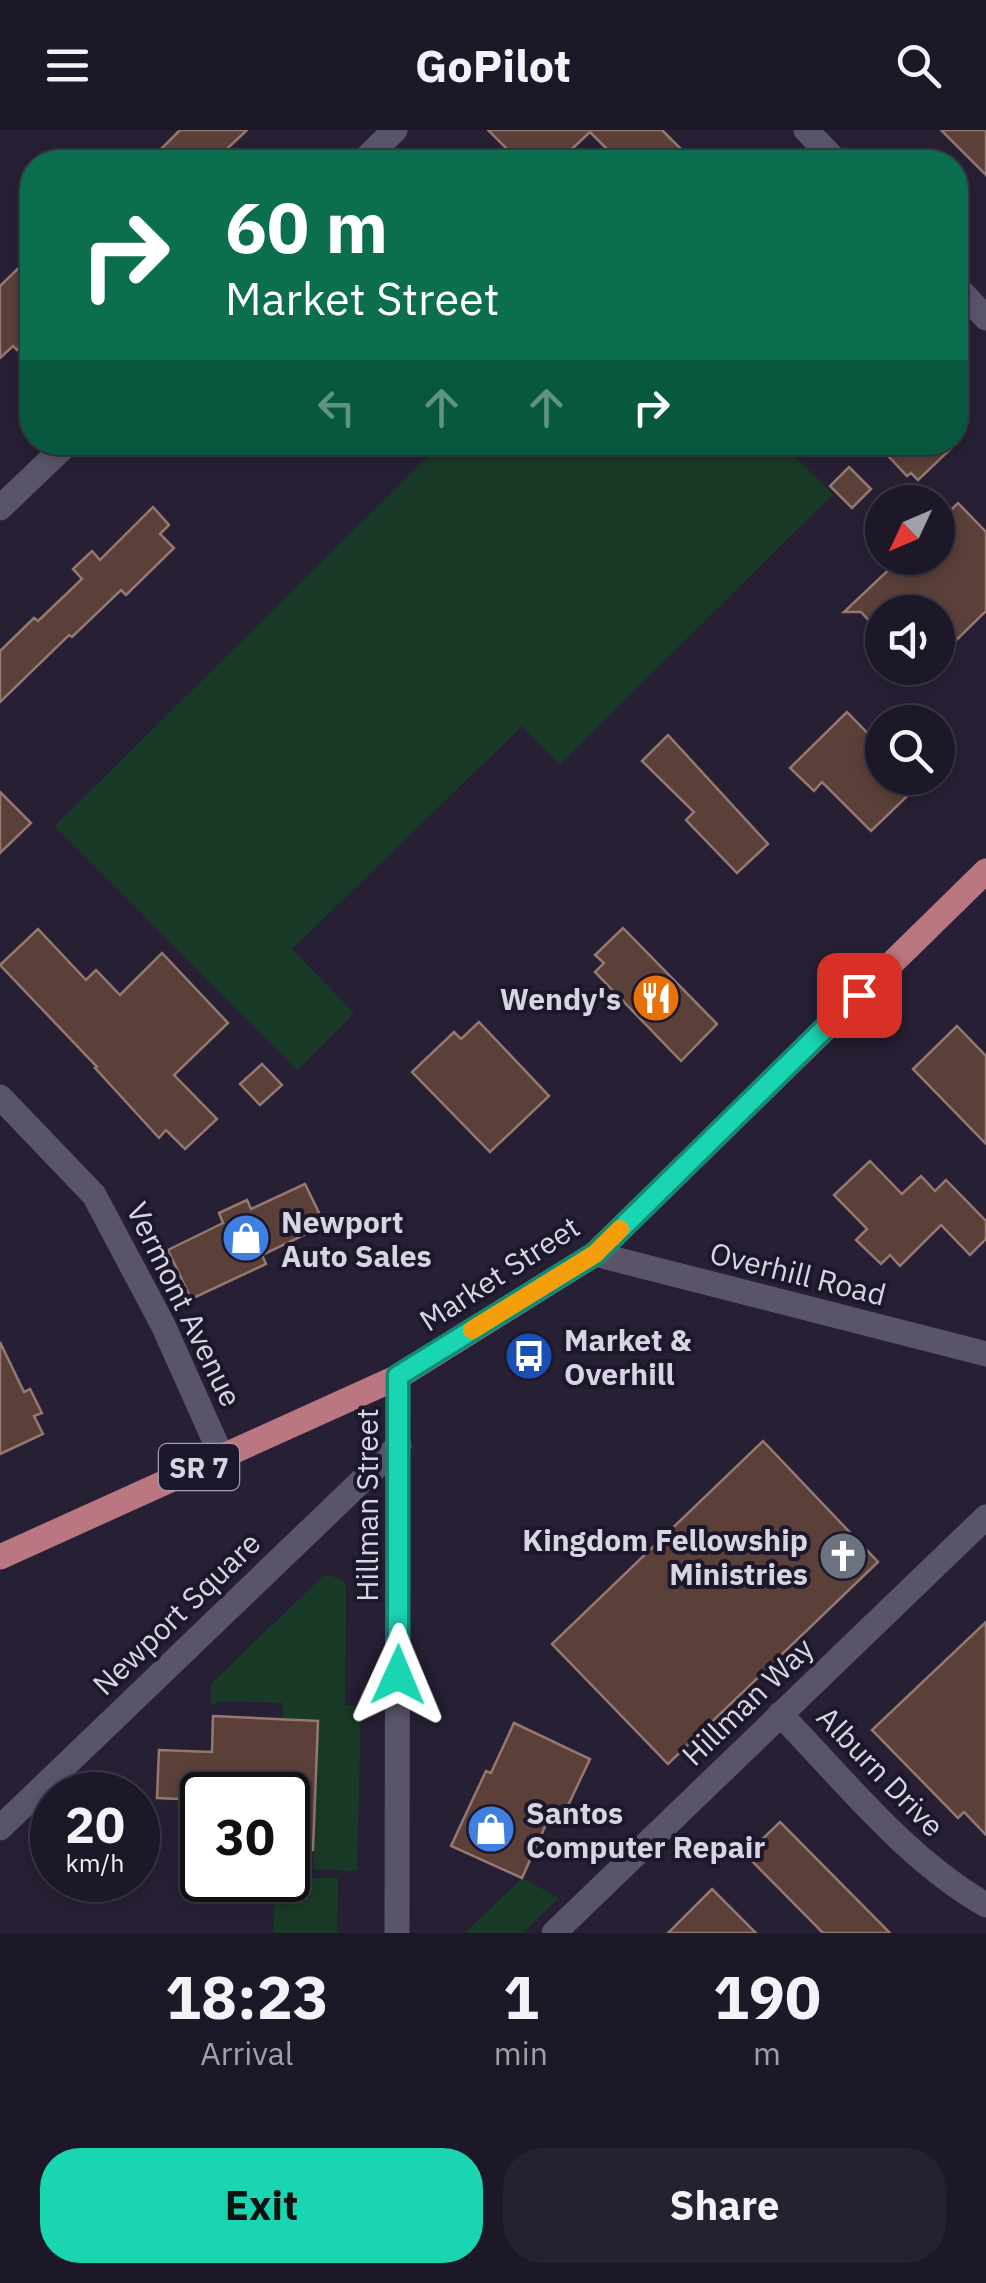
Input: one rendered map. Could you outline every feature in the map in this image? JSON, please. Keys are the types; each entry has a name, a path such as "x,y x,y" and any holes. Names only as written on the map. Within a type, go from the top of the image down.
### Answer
{"main road":[{"name":"Market Street","path":"0,1557 398,1376 595,1254 986,872"}],"street":[{"path":"375,150 396,130"},
{"path":"806,130 825,150"},
{"path":"968,299 986,318"},
{"path":"0,508 55,455"},
{"name":"Vermont Avenue","path":"0,1097 94,1196 163,1324 222,1457"},
{"name":"Overhill Road","path":"595,1254 986,1354"},
{"name":"Hillman Street","path":"397,1933 398,1376"},
{"name":"Newport Square","path":"0,1828 398,1446"},
{"name":"Hillman Way","path":"554,1933 986,1517"},
{"name":"Alburn Drive","path":"780,1714 910,1850 986,1905"}],"green space":[{"path":"430,455 793,455 833,494 560,764 522,726 292,949 354,1013 297,1070 55,826"},
{"path":"329,1575 344,1581 346,1589 345,1705 361,1706 357,1871 313,1869 318,1721 283,1720 283,1703 219,1701 211,1706 211,1684 322,1577"},
{"path":"310,1878 338,1878 337,1933 274,1933 274,1902 310,1902"},
{"path":"522,1878 559,1898 523,1933 465,1933"}],"building":[{"path":"180,130 247,130 226,150 160,150"},
{"path":"488,130 662,130 682,150 608,150 590,132 571,150 508,150"},
{"path":"941,130 986,130 986,175 968,157 968,150 961,150"},
{"path":"20,267 20,347 17,350 13,346 0,358 0,286"},
{"path":"887,455 944,455 918,480 911,473 907,476"},
{"path":"849,467 867,485 865,495 852,508 830,486"},
{"path":"958,503 986,532 986,611 955,641 955,595 865,595 865,616 861,612 844,612 883,575 955,575"},
{"path":"153,507 169,525 160,534 174,548 126,595 121,590 72,637 69,635 0,702 0,651 82,579 73,569 92,551 100,560"},
{"path":"847,712 865,731 865,795 908,795 871,831 822,782 814,791 790,768"},
{"path":"668,735 768,844 737,873 686,820 694,812 642,761"},
{"path":"0,792 31,823 0,853"},
{"name":"Wendy's","path":"623,928 717,1024 681,1061 595,972 604,963 595,955"},
{"path":"38,929 86,980 96,970 120,995 162,953 228,1023 174,1075 217,1119 185,1149 166,1130 159,1138 0,965"},
{"path":"479,1022 549,1096 490,1152 412,1072 454,1032 461,1039"},
{"path":"957,1026 986,1056 986,1144 913,1069"},
{"path":"262,1064 282,1085 260,1105 240,1084"},
{"path":"870,1161 902,1194 921,1176 935,1191 946,1180 986,1221 986,1239 970,1255 941,1225 900,1266 890,1255 881,1264 856,1240 867,1229 834,1195"},
{"name":"Newport Auto Sales","path":"305,1184 325,1225 262,1255 266,1264 191,1299 168,1250 223,1223 219,1213 247,1200 251,1209"},
{"path":"0,1342 24,1392 30,1389 42,1413 34,1416 43,1434 0,1454"},
{"path":"763,1441 878,1562 668,1764 552,1644"},
{"path":"986,1622 986,1835 964,1812 958,1818 872,1730"},
{"path":"213,1716 318,1721 313,1850 310,1772 180,1772 180,1799 160,1798 159,1750 212,1752"},
{"path":"514,1723 590,1759 563,1816 552,1811 522,1878 451,1846 486,1771 491,1773"},
{"path":"780,1822 890,1933 823,1933 746,1855"},
{"path":"712,1889 756,1933 668,1933"}],"slow traffic":[{"path":"472,1330 595,1254 620,1229"}],"place":[{"name":"Wendy's","path":"656,998"},
{"name":"Newport Auto Sales","path":"246,1238"},
{"name":"Market & Overhill","path":"529,1356"},
{"name":"Kingdom Fellowship Ministries","path":"843,1556"},
{"name":"Santos Computer Repair","path":"491,1829"}],"route":[{"path":"398,1675 398,1376 595,1254 859,995"}]}
